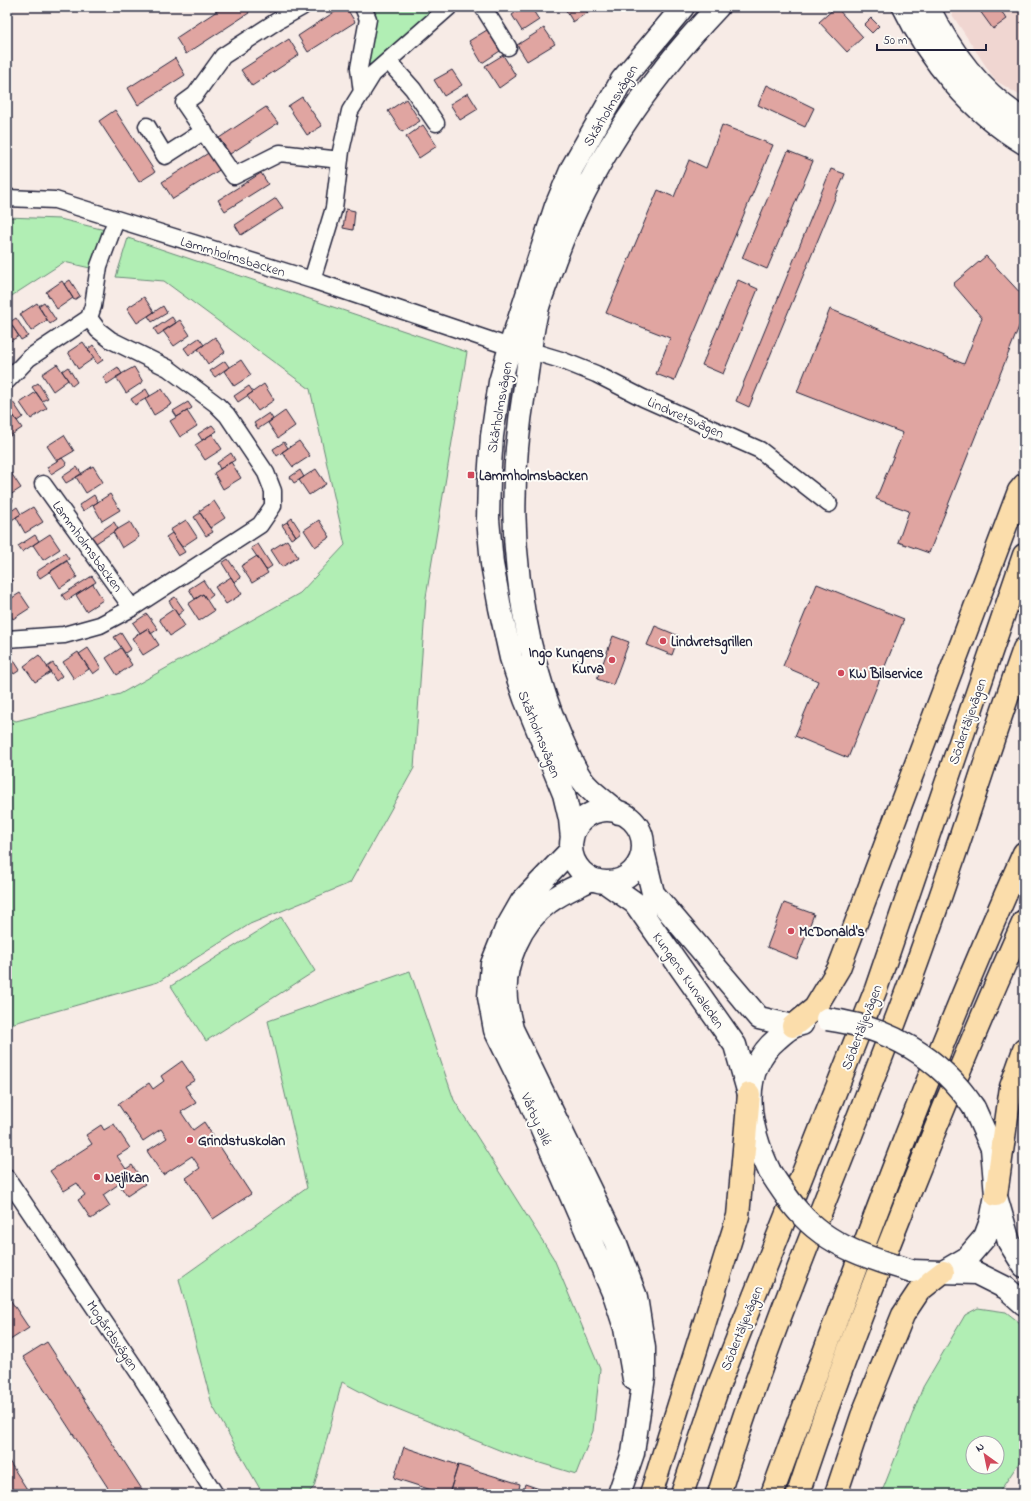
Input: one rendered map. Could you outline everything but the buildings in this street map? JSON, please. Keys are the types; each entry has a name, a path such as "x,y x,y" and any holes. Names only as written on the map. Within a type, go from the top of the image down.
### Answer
{"highway":[{"path":"793,1026 815,1008 840,968 1019,491 1024,485"},
{"name":"Södertäljevägen","path":"682,1494 718,1387 876,989 1024,554"},
{"path":"719,1494 735,1439 773,1334 910,981 1024,649"},
{"path":"772,1494 910,1124 970,974 1024,853"},
{"path":"798,1494 833,1389 873,1284 933,1134 1024,921"},
{"path":"996,1195 1011,1087 1024,1050"},
{"path":"651,1494 738,1216 749,1094"},
{"path":"836,1494 862,1416 903,1315 919,1291 943,1272"}],"main road":[{"name":"Skärholmsvägen","path":"572,845 570,819 564,794 548,758 511,658 492,564 488,519 491,444 500,382 510,347 556,206 572,168 622,80 682,7"},
{"name":"Skärholmsvägen","path":"619,813 584,783 573,764 546,700 526,623 514,539 513,502 520,413 537,312 559,248 576,207 621,127 656,77 686,41 718,7"},
{"path":"904,7 923,40 946,74 964,94 994,122 1024,143"},
{"path":"928,7 939,29 979,82 996,99 1024,120"},
{"path":"510,347 531,351"},
{"path":"599,812 619,813 631,819 640,829 643,839 643,851 638,864 629,875 618,881 598,881 582,872 575,862 572,845 576,830 590,815 599,812"},
{"name":"Vårby allé","path":"572,845 522,901 506,929 492,964 489,997 495,1030 529,1099 615,1297 625,1328 639,1407"},
{"name":"Kungens Kurvaleden","path":"643,851 653,893 759,1018 793,1026"},
{"name":"Vårby allé","path":"598,881 549,902 526,925 518,940 510,961 506,977 506,998 512,1028 615,1241 636,1297 644,1348 644,1377 633,1453 619,1494"},
{"name":"Kungens Kurvaleden","path":"598,881 635,903 735,1045 749,1094 754,1126 761,1153 770,1172 799,1213 819,1230 845,1247 871,1259 912,1271 943,1272"},
{"path":"749,1094 756,1068 766,1048 793,1026 827,1019 850,1022 895,1038 906,1044 950,1076 974,1108 992,1148 996,1195 1009,1242 1024,1266"},
{"path":"943,1272 967,1258 985,1237 991,1221 996,1195"},
{"path":"943,1272 976,1272 1006,1288 1024,1304"}],"street":[{"path":"302,7 277,21 223,56 195,95 184,103 234,176 280,153 340,160"},
{"path":"362,93 359,68 368,19 363,7"},
{"path":"312,280 334,208 340,160 350,111 373,74 449,7"},
{"path":"483,7 508,47"},
{"path":"388,61 413,89 436,123"},
{"path":"147,126 165,156 204,131"},
{"name":"Lammholmsbacken","path":"7,198 55,200 312,280 510,347"},
{"path":"7,381 29,358 89,318 93,306 99,266 116,220"},
{"name":"Lammholmsbacken","path":"7,639 64,636 100,625 132,608 260,525 273,506 273,491 266,473 227,415 216,404 168,368 111,340 98,330 89,318"},
{"name":"Lindvretsvägen","path":"531,351 561,360 596,374 643,398 760,450 829,504"},
{"name":"Lammholmsbacken","path":"43,484 132,608"},
{"name":"Mogårdsvägen","path":"7,1178 138,1372 215,1494"}],"shaded area":[{"path":"947,7 1024,7 1024,98 995,80"}],"green space":[{"path":"369,7 436,7 364,70"},
{"path":"7,217 60,219 105,230 90,268 64,262 7,299"},
{"path":"128,238 467,352 426,597 414,768 350,883 250,924 158,982 7,1025 7,717 16,721 120,694 300,593 345,545 310,389 164,281 116,277"},
{"path":"281,917 315,971 206,1041 171,986"},
{"path":"410,971 454,1100 554,1259 600,1369 593,1431 576,1474 504,1452 378,1401 342,1382 314,1487 307,1494 277,1494 260,1489 212,1405 179,1279 307,1188 268,1021"},
{"path":"978,1308 1006,1312 1024,1326 1024,1455 998,1494 881,1494 923,1387 965,1315"}],"place":[{"name":"Lammholmsbacken","path":"471,475"},
{"name":"Lindvretsgrillen","path":"663,641"},
{"name":"Ingo Kungens Kurva","path":"612,660"},
{"name":"KW Bilservice","path":"841,673"},
{"name":"McDonald's","path":"791,931"},
{"name":"Grindstuskolan","path":"190,1140"},
{"name":"Nejlikan","path":"97,1177"}]}
